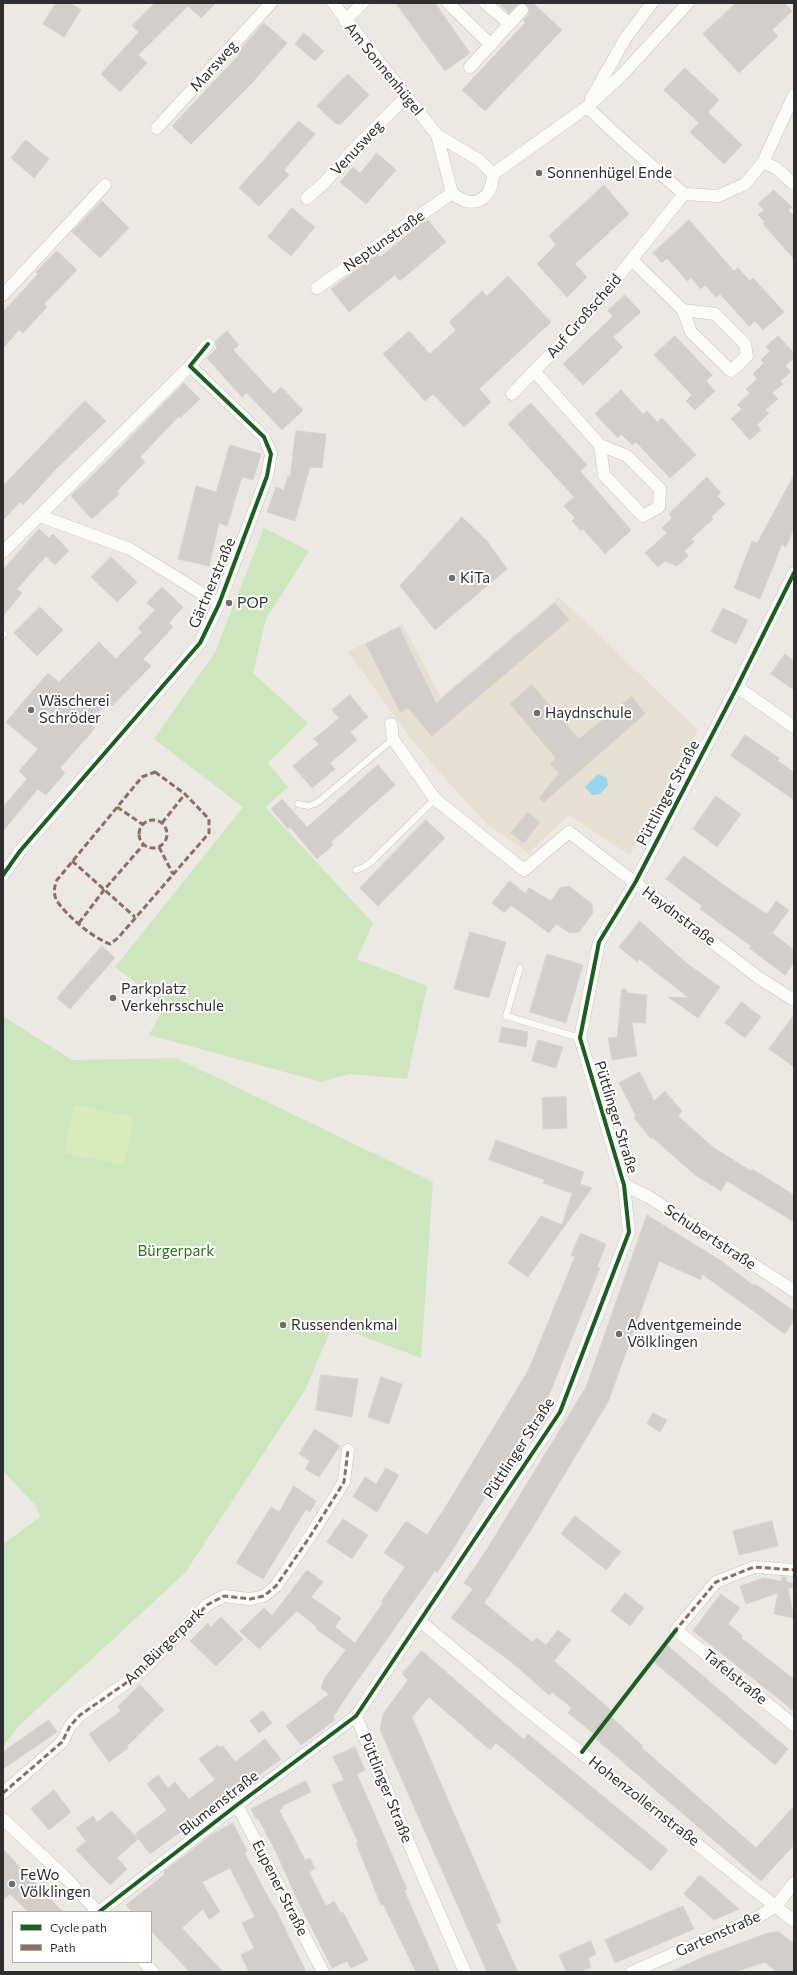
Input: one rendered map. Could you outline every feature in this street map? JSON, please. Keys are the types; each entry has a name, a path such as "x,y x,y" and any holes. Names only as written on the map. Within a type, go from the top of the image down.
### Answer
{"street":[{"name":"Marsweg","path":"157,128 271,3"},
{"name":"Am Sonnenhügel","path":"333,3 345,21 437,135"},
{"path":"345,21 363,3"},
{"path":"448,3 491,44"},
{"path":"485,3 510,24"},
{"path":"587,107 625,39 652,3"},
{"path":"437,135 452,193 459,200 474,203 489,192 493,174 587,107 622,75 688,3"},
{"path":"470,67 522,10"},
{"path":"587,107 684,194 718,196 745,184 763,162 794,95"},
{"name":"Venusweg","path":"307,198 324,183 407,96"},
{"path":"437,135 479,160 493,174"},
{"path":"763,162 776,168 794,184"},
{"path":"3,295 105,185"},
{"name":"Neptunstraße","path":"317,288 452,193"},
{"name":"Auf Großscheid","path":"512,394 581,323 684,194"},
{"name":"Auf Großscheid","path":"632,260 683,310 691,332 731,371 747,356 745,344 715,314 683,310"},
{"path":"3,552 190,366 208,344"},
{"name":"Gärtnerstraße","path":"3,875 10,862 200,643 219,604 266,476 271,454 264,437 190,366"},
{"name":"Auf Großscheid","path":"535,372 600,445 627,456 660,489 658,507 643,516 604,475 600,445"},
{"name":"Gärtnerstraße","path":"40,516 130,549 219,604"},
{"name":"Püttlinger Straße","path":"465,1972 416,1860 356,1716 560,1412 629,1232 624,1186 580,1038 599,942 635,883 737,688 794,573"},
{"path":"737,688 794,727"},
{"name":"Haydnstraße","path":"391,724 393,739 435,799 524,870 570,832 759,978 794,1000"},
{"name":"Schubertstraße","path":"624,1186 649,1197 794,1291"},
{"name":"Am Bürgerpark","path":"3,1793 50,1754 62,1742 70,1726 80,1715 139,1674 207,1605 224,1596 250,1599 264,1596 276,1586 344,1482 348,1450"},
{"name":"Tafelstraße","path":"794,1570 754,1567 716,1582 676,1630 794,1725"},
{"name":"Hohenzollernstraße","path":"420,1621 517,1702 794,1921"},
{"name":"Blumenstraße","path":"99,1911 356,1716"},
{"name":"Eupener Straße","path":"237,1805 323,1972"},
{"path":"3,1820 66,1878 97,1911"},
{"name":"Gartenstraße","path":"632,1972 758,1917 776,1906 794,1883"},
{"path":"145,1963 153,1972"}],"lane":[{"path":"298,804 308,806 317,803 393,739"},
{"path":"356,870 364,867 372,861 435,799"},
{"path":"520,968 506,1016 580,1038"}],"shaded area":[{"name":"Haydnschule","path":"559,597 698,730 630,855 569,815 528,853 487,824 411,739 348,652 402,624 441,697"}],"green space":[{"path":"264,528 309,551 266,619 253,673 308,723 268,763 288,787 265,807 373,923 357,959 427,986 407,1079 349,1074 321,1082 149,1035 165,1005 115,967 243,807 154,739 215,652"},
{"name":"Bürgerpark","path":"3,1016 72,1060 176,1058 433,1182 421,1358 333,1325 305,1390 185,1573 20,1725 3,1746 3,1544 40,1517 36,1506 3,1471"},
{"path":"74,1105 134,1117 124,1165 64,1153"}],"water":[{"path":"598,774 607,778 608,785 600,794 592,795 585,787"}],"building":[{"path":"56,3 70,3 81,10 64,37 43,24"},
{"path":"155,3 216,3 201,18 188,6 138,55 147,63 120,92 101,74 139,32 132,26"},
{"path":"396,3 435,3 470,53 445,71"},
{"path":"499,3 519,3 509,13"},
{"path":"524,3 533,3 562,30 485,111 462,90 525,23 523,20 528,15 529,8"},
{"path":"736,3 784,3 792,11 772,30 778,36 739,73 703,34"},
{"path":"264,23 287,43 251,84 191,144 172,126 239,55 237,53"},
{"path":"304,33 324,51 315,61 295,44"},
{"path":"685,68 719,100 708,112 742,145 724,164 690,132 699,123 664,90"},
{"path":"348,74 369,95 341,124 336,124 317,106"},
{"path":"299,121 315,134 284,170 289,175 259,206 239,188"},
{"path":"26,140 49,159 34,178 11,158"},
{"path":"377,153 396,170 366,204 340,182 353,167 360,173"},
{"path":"604,185 629,214 575,264 587,277 567,297 537,264 556,245 549,236"},
{"path":"774,190 792,207 788,210 794,216 794,259 763,224 765,222 758,215 764,210 758,204"},
{"path":"102,201 129,228 100,258 72,232"},
{"path":"292,208 315,227 291,256 268,237"},
{"path":"427,219 446,242 400,281 395,275 349,312 331,289 378,254 380,257"},
{"path":"689,220 734,271 738,268 750,281 753,278 784,312 763,330 755,321 749,326 720,294 716,297 705,285 701,289 691,278 687,281 667,258 662,263 653,253"},
{"path":"57,251 77,270 44,304 47,307 23,333 19,330 3,348 3,312 38,274 36,272"},
{"path":"508,276 551,322 479,389 491,402 464,427 433,394 425,401 383,354 409,331 430,354 456,330 449,322 482,291 487,296"},
{"path":"625,295 641,312 613,337 623,347 583,385 563,364 613,316 608,311"},
{"path":"227,331 239,345 233,350 274,394 281,387 303,410 282,430 247,393 242,397 207,358 217,348 215,342"},
{"path":"675,336 712,375 706,381 715,391 695,410 686,401 692,395 654,355"},
{"path":"778,336 794,353 794,358 785,366 791,372 780,381 783,384 772,393 778,399 765,410 769,413 757,425 761,430 750,440 731,419 742,409 737,405 750,393 746,389 757,379 753,374 764,363 761,360 770,351 766,347"},
{"path":"184,383 200,399 180,418 179,416 140,457 145,462 117,491 119,494 92,519 71,496"},
{"path":"621,390 643,414 647,411 657,422 662,418 696,455 670,478 636,442 632,445 621,434 618,438 595,414"},
{"path":"85,401 106,421 55,470 23,505 20,502 3,520 3,486"},
{"path":"531,403 587,465 580,471 631,530 605,554 583,529 581,531 572,521 575,518 564,506 574,497 508,424"},
{"path":"296,431 326,434 322,468 310,467 295,521 267,512 276,487 284,490 288,476 290,477"},
{"path":"230,445 261,454 253,480 242,477 227,526 219,523 209,566 178,559 196,486 216,492"},
{"path":"794,475 794,528 786,547 782,544 760,599 734,588 752,541 757,543"},
{"path":"707,477 721,493 717,496 725,504 711,517 713,519 691,539 694,542 684,551 688,556 677,566 665,561 658,567 645,553 667,533 662,528 672,518 669,514"},
{"name":"KiTa","path":"462,517 487,541 507,569 435,630 400,586"},
{"path":"39,529 49,538 53,534 69,551 55,565 46,556 17,589 22,593 3,616 3,570"},
{"path":"111,557 137,582 117,602 91,577"},
{"path":"162,587 183,607 169,623 173,627 143,659 151,666 112,706 108,702 89,722 95,728 60,768 65,773 46,795 38,789 3,831 3,807 27,779 19,771 38,749 6,722 48,673 59,682 99,642 116,659 142,632 138,628 155,610 147,603"},
{"path":"555,603 569,620 432,736 408,708 400,712 366,644 399,627 436,703"},
{"path":"40,607 63,630 37,656 14,633"},
{"path":"723,608 748,620 736,644 711,632"},
{"path":"785,654 794,661 794,690 771,674"},
{"path":"532,685 579,739 632,696 645,714 544,802 539,798 559,773 550,764 556,758 510,704"},
{"path":"350,695 368,717 350,732 357,740 330,763 335,769 312,788 293,766 319,744 314,739 339,718 332,710"},
{"path":"745,735 779,758 778,761 794,772 794,800 731,756"},
{"path":"378,765 395,785 331,842 333,845 317,859 290,827 288,829 271,809 282,799 307,827"},
{"path":"716,796 741,814 717,847 693,829"},
{"path":"528,812 540,822 524,843 511,833"},
{"path":"426,820 445,838 378,906 360,888"},
{"path":"684,856 742,898 767,914 776,901 789,910 772,933 794,950 794,963 785,975 749,948 751,946 700,909 702,906 666,879"},
{"path":"510,881 525,894 529,888 551,901 560,888 569,886 592,904 593,913 579,932 570,933 556,924 549,933 511,905 504,913 492,903"},
{"path":"640,921 685,962 720,987 698,1018 668,997 689,998 639,959 637,962 619,947"},
{"path":"470,932 506,942 489,998 454,989"},
{"path":"102,946 115,958 70,1009 57,998"},
{"path":"547,954 583,965 566,1023 530,1012"},
{"path":"622,989 626,989 627,993 647,995 645,1023 632,1022 637,1056 612,1060 608,1038 617,1037"},
{"path":"742,1002 761,1017 745,1038 725,1023"},
{"path":"794,1015 794,1067 769,1049"},
{"path":"502,1027 528,1032 526,1047 499,1042"},
{"path":"538,1040 563,1047 556,1068 532,1061"},
{"path":"640,1072 654,1101 665,1091 682,1111 678,1116 714,1148 794,1195 794,1222 727,1181 721,1191 695,1175 652,1137 651,1139 634,1118 636,1116 619,1083"},
{"path":"566,1097 567,1128 543,1129 542,1098"},
{"path":"496,1140 584,1172 580,1184 592,1188 528,1277 508,1263 541,1216 562,1225 572,1193 543,1183 545,1180 489,1160"},
{"path":"647,1215 723,1262 754,1286 755,1284 794,1311 794,1320 785,1334 702,1274 701,1280 659,1261 608,1402 531,1530 484,1603 532,1642 537,1638 546,1645 558,1630 571,1640 554,1661 611,1710 608,1714 643,1746 641,1747 756,1848 794,1806 794,1845 761,1881 596,1739 598,1737 568,1713 572,1708 552,1692 549,1695 514,1664 451,1618 473,1589 464,1583 487,1549 586,1387"},
{"path":"581,1233 606,1244 597,1267 600,1268 549,1395 451,1552 437,1573 435,1571 348,1694 333,1717 335,1720 301,1745 286,1726 329,1694 321,1688 325,1677 346,1650 316,1629 317,1627 297,1611 259,1649 240,1631 264,1608 272,1616 307,1570 323,1582 311,1597 341,1618 335,1627 355,1643 383,1603 381,1602 405,1567 384,1553 406,1521 427,1535 528,1371 575,1257 571,1255"},
{"path":"321,1375 358,1379 352,1417 316,1410"},
{"path":"381,1377 402,1384 389,1424 368,1417"},
{"path":"653,1413 667,1420 660,1432 647,1424"},
{"path":"315,1429 340,1446 319,1477 305,1469 310,1461 299,1454"},
{"path":"386,1468 399,1475 377,1512 353,1497 365,1477 376,1484"},
{"path":"294,1486 316,1501 310,1512 306,1509 263,1579 236,1563 271,1507 279,1512"},
{"path":"575,1516 621,1552 606,1570 561,1534"},
{"path":"343,1519 368,1535 352,1559 327,1542"},
{"path":"772,1521 778,1546 739,1555 733,1531"},
{"path":"782,1577 786,1577 787,1582 794,1584 794,1587 788,1589 794,1618 774,1614 778,1593 746,1604 740,1586 764,1578 781,1581"},
{"path":"625,1593 644,1608 630,1626 611,1611"},
{"path":"721,1594 740,1608 728,1624 743,1636 741,1638 794,1679 794,1711 693,1631"},
{"path":"221,1617 243,1639 216,1666 190,1641 208,1623 211,1627"},
{"path":"667,1645 788,1749 775,1765 653,1661"},
{"path":"422,1651 524,1740 528,1734 668,1850 651,1871 496,1743 490,1750 429,1697 412,1717 501,1922 496,1924 518,1972 487,1972 380,1730 383,1714 408,1680 402,1674"},
{"path":"140,1685 164,1710 127,1746 128,1748 109,1762 89,1734 121,1711 118,1707"},
{"path":"263,1711 272,1723 259,1733 250,1721"},
{"path":"49,1720 57,1732 3,1769 3,1752"},
{"path":"265,1739 281,1759 150,1854 135,1834 167,1810 147,1784 158,1775 168,1788 175,1782 189,1799 215,1780 199,1759 218,1745 220,1748 223,1746 235,1762"},
{"path":"355,1747 365,1770 357,1774 407,1889 404,1890 440,1972 416,1972 383,1904 381,1905 356,1843 358,1842 332,1785 344,1780 333,1757"},
{"path":"306,1781 311,1792 282,1806 283,1808 279,1810 305,1860 310,1858 315,1869 309,1872 326,1906 334,1901 341,1913 343,1912 368,1960 351,1968 347,1961 332,1968 296,1897 276,1852 258,1818 256,1819 251,1809"},
{"path":"54,1790 71,1812 49,1830 31,1809"},
{"path":"112,1811 138,1839 117,1858 127,1869 110,1885 76,1850 86,1841 76,1828 93,1816 97,1822"},
{"path":"233,1823 247,1851 244,1852 275,1908 306,1972 249,1972 241,1955 254,1948 242,1923 255,1917 230,1868 202,1882 220,1912 209,1919 203,1909 182,1928 223,1972 190,1972 152,1932 152,1911 131,1911 126,1905 165,1874 163,1872 214,1833"},
{"path":"3,1849 62,1911 27,1911 10,1894 3,1900"},
{"path":"700,1875 739,1909 714,1920 684,1894"},
{"path":"683,1906 694,1929 615,1963 605,1940"},
{"path":"779,1932 794,1944 794,1972 776,1972 765,1962 736,1972 670,1972 708,1955 768,1933"},
{"path":"591,1941 596,1954 588,1958 591,1967 580,1972 566,1972 559,1955"}],"marked path":[{"path":"155,772 185,794 209,819 209,833 118,938 110,944 88,932 61,907 54,893 55,885 57,880 142,777 155,772"},
{"path":"162,823 185,794"},
{"path":"117,807 142,824"},
{"path":"153,820 163,824 167,834 163,844 153,848 143,844 139,834 143,824 153,820"},
{"path":"79,923 104,890 144,844"},
{"path":"159,847 173,874"},
{"path":"72,861 135,917"},
{"path":"3,1793 62,1742 70,1726 80,1715 139,1674 207,1605 224,1596 250,1599 264,1596 276,1586 309,1538 344,1482 348,1450"},
{"path":"674,1632 716,1582 754,1567 794,1570"}],"cycle path":[{"path":"3,875 20,851 200,643 219,604 267,476 271,454 264,437 190,366 208,344"},
{"path":"100,1911 237,1805 356,1716 560,1412 629,1232 624,1185 580,1038 599,942 635,883 737,687 794,573"},
{"path":"582,1752 676,1630"}],"place":[{"name":"Sonnenhügel Ende","path":"539,173"},
{"name":"KiTa","path":"452,578"},
{"name":"POP","path":"229,603"},
{"name":"Wäscherei Schröder","path":"31,710"},
{"name":"Haydnschule","path":"537,713"},
{"name":"Parkplatz Verkehrsschule","path":"113,998"},
{"name":"Russendenkmal","path":"283,1325"},
{"name":"Adventgemeinde Völklingen","path":"619,1334"},
{"name":"FeWo Völklingen","path":"12,1884"}]}
